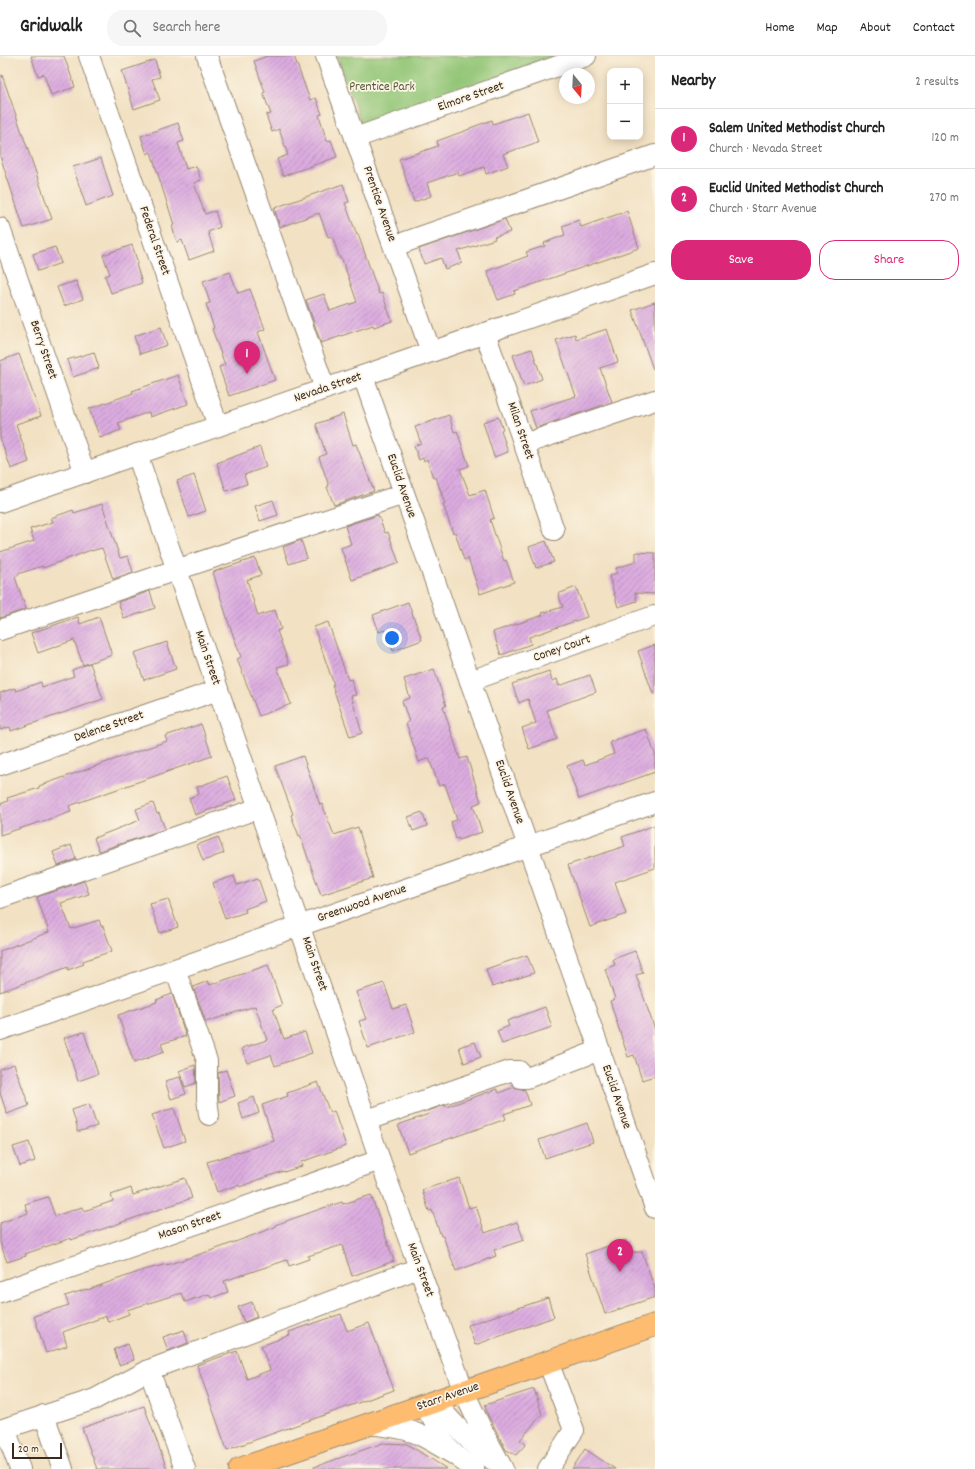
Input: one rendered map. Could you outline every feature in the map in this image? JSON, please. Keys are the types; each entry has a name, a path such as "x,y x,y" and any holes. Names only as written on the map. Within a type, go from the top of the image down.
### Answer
{"main road":[{"name":"Starr Avenue","path":"252,1467 369,1424 655,1325"}],"street":[{"name":"Federal Street","path":"89,56 218,426"},
{"path":"207,56 326,389"},
{"name":"Prentice Avenue","path":"326,56 431,352"},
{"name":"Elmore Street","path":"355,138 586,56"},
{"path":"394,246 655,155"},
{"name":"Berry Street","path":"0,228 85,473"},
{"name":"Nevada Street","path":"0,502 655,274"},
{"name":"Milan Street","path":"485,333 554,530"},
{"name":"Euclid Avenue","path":"362,376 655,1208"},
{"path":"524,444 655,400"},
{"name":"Main Street","path":"137,454 380,1160 464,1392 483,1432 503,1468"},
{"path":"0,630 404,494"},
{"name":"Coney Court","path":"470,681 654,616"},
{"name":"Delence Street","path":"0,765 218,690"},
{"name":"Greenwood Avenue","path":"0,1030 655,802"},
{"path":"0,898 259,808"},
{"path":"175,969 207,1061 207,1098 209,1115"},
{"path":"367,1120 510,1071 519,1071 521,1078 526,1078 600,1050"},
{"name":"Mason Street","path":"0,1292 380,1160"},
{"path":"20,1469 2,1429 95,1399 149,1370 419,1268"},
{"path":"548,1362 574,1430 548,1469"},
{"path":"149,1370 185,1469"},
{"path":"429,1404 443,1441 455,1455"},
{"path":"429,1404 471,1442 503,1468"},
{"path":"44,1415 63,1469"},
{"path":"369,1424 395,1427 412,1432 428,1439 455,1455 474,1469"}],"green space":[{"name":"Prentice Park","path":"337,56 563,56 362,126"}],"building":[{"path":"31,56 64,56 75,87 51,95 44,74 38,76"},
{"path":"267,56 294,56 310,100 316,98 322,114 319,115 327,141 331,140 337,157 283,176 277,159 288,155 279,129 272,132 266,115 271,114 263,93 265,92 254,61"},
{"path":"155,60 160,77 152,79 160,100 134,109 122,71"},
{"path":"2,75 52,219 24,228 0,156 0,76"},
{"path":"528,112 538,142 503,154 508,166 486,174 484,167 459,176 458,172 427,183 431,196 414,202 399,159 438,146 437,141 470,128 492,120 493,124"},
{"path":"178,123 184,141 178,143 186,169 196,166 201,180 194,183 205,214 215,211 220,227 208,232 214,251 189,260 182,240 177,242 172,226 174,225 151,152 147,154 141,136"},
{"path":"101,158 113,196 86,206 73,167"},
{"path":"343,184 349,202 345,203 357,235 358,234 379,294 382,293 392,321 374,327 373,325 321,343 306,300 324,294 330,311 357,302 342,259 340,259 332,236 328,237 319,213 280,227 274,208"},
{"path":"627,211 639,248 514,291 515,294 498,300 487,271 528,256 526,252 545,246 544,243 565,235 562,226 579,220 581,227"},
{"path":"505,219 510,232 494,237 495,239 458,251 462,263 445,269 441,258 424,264 419,249"},
{"path":"132,245 138,263 136,264 142,283 111,293 105,276 110,274 103,255"},
{"path":"55,247 61,263 38,271 33,254"},
{"path":"230,272 238,293 250,289 265,329 258,332 275,380 229,396 219,367 225,365 212,329 214,328 206,304 210,303 203,281"},
{"path":"76,281 83,299 64,306 57,287"},
{"path":"655,302 655,369 653,369 632,310"},
{"path":"161,327 167,345 140,354 134,336"},
{"path":"607,329 618,362 600,368 612,402 536,428 530,411 576,396 556,340 575,334 576,339"},
{"path":"532,349 542,379 524,386 513,355"},
{"path":"94,352 99,368 73,377 67,360"},
{"path":"19,354 41,416 16,424 29,462 11,469 0,437 0,361"},
{"path":"178,375 188,404 150,417 149,412 118,423 121,430 100,438 89,409 133,393 132,391"},
{"path":"343,414 353,445 356,444 374,491 334,505 327,487 329,486 319,457 326,454 316,424"},
{"path":"449,415 454,432 457,431 469,466 460,469 470,495 485,490 494,518 490,520 504,561 506,560 514,582 480,594 468,558 464,560 455,532 453,533 436,477 433,478 427,459 424,461 423,458 419,460 414,446 421,443 415,427"},
{"path":"498,417 503,429 501,430 508,452 494,457 483,422"},
{"path":"260,447 266,467 244,475 247,484 226,491 217,463"},
{"path":"194,475 206,511 189,517 177,481"},
{"path":"273,500 278,515 260,521 255,506"},
{"path":"102,504 120,558 128,556 133,572 113,579 102,548 91,550 43,568 42,566 18,574 19,575 15,577 26,609 0,618 0,552 34,541 30,529 53,522 51,518 73,510 74,513"},
{"path":"378,515 385,533 388,532 399,563 352,580 341,548 351,544 345,526"},
{"path":"301,540 307,558 289,564 283,547"},
{"path":"546,541 554,562 536,568 529,547"},
{"path":"636,552 655,553 655,594 635,593 637,601 618,607 609,576 617,573 616,568 636,562"},
{"path":"255,558 261,575 247,580 258,616 275,610 281,629 277,631 289,664 277,667 291,704 259,716 237,659 241,657 213,572"},
{"path":"576,587 587,617 529,637 531,644 501,655 493,632 543,615 542,613 563,607 558,594"},
{"path":"150,591 155,608 124,619 118,602"},
{"path":"408,602 422,640 393,651 385,630 379,632 373,615"},
{"path":"78,617 80,624 99,617 112,655 83,665 74,640 38,653 31,633"},
{"path":"328,622 348,680 351,679 356,695 351,696 362,733 350,737 314,627"},
{"path":"167,642 176,669 144,680 134,653"},
{"path":"655,645 655,694 653,694 638,651"},
{"path":"90,663 103,699 11,731 10,727 0,730 0,693 15,688 16,691 41,682 42,687 74,676 72,670"},
{"path":"434,669 446,706 443,707 460,759 467,757 481,802 473,805 482,832 459,840 458,838 456,839 451,822 457,820 445,784 439,786 429,758 419,762 406,723 409,722 402,701 410,698 404,679"},
{"path":"549,671 552,681 557,679 559,686 590,675 596,692 547,710 557,739 529,749 522,728 536,723 528,699 519,703 512,684"},
{"path":"201,724 212,756 69,806 71,812 0,835 0,804 8,801 7,798 39,788 39,786 167,741 165,736"},
{"path":"646,729 655,754 655,772 579,799 567,766 583,760 585,765 614,754 610,742"},
{"path":"303,756 320,805 322,804 334,835 358,827 373,878 321,895 300,835 299,836 291,815 293,814 275,766"},
{"path":"227,776 236,800 195,815 189,798 199,794 197,787"},
{"path":"153,803 157,814 159,813 165,829 99,851 94,838 140,820 136,809"},
{"path":"422,812 427,826 413,831 408,817"},
{"path":"655,825 655,868 615,882 626,914 590,927 568,865 625,846 622,837"},
{"path":"218,837 224,853 203,861 197,845"},
{"path":"71,845 76,859 58,866 53,852"},
{"path":"234,876 237,885 258,878 266,901 245,909 246,912 225,919 213,883"},
{"path":"84,881 89,894 61,903 71,929 99,920 101,926 103,926 112,951 83,961 84,964 68,970 68,967 0,992 0,951 49,932 37,897"},
{"path":"168,899 178,927 160,933 150,904"},
{"path":"635,951 643,973 636,975 655,1030 655,1076 642,1080 634,1055 628,1057 610,1001 615,999 605,969 615,965 613,959"},
{"path":"527,955 534,973 492,987 486,969"},
{"path":"268,965 282,1005 273,1009 284,1039 305,1032 312,1053 275,1066 271,1055 247,1063 242,1048 267,1040 255,1006 206,1022 193,987 208,981 210,985"},
{"path":"384,983 393,1009 406,1005 415,1032 368,1048 359,1021 366,1019 356,992"},
{"path":"172,994 186,1036 161,1044 164,1052 134,1063 118,1015 157,1002 156,1000"},
{"path":"545,1007 552,1027 502,1044 497,1031 509,1026 507,1021"},
{"path":"84,1032 98,1074 78,1081 64,1038"},
{"path":"475,1042 481,1057 464,1063 459,1047"},
{"path":"14,1064 29,1106 7,1114 0,1093 0,1069"},
{"path":"195,1065 196,1083 185,1087 179,1071"},
{"path":"226,1070 235,1096 219,1102 218,1073"},
{"path":"180,1077 186,1094 171,1099 165,1081"},
{"path":"318,1082 330,1113 334,1111 346,1146 301,1162 302,1166 240,1187 239,1185 217,1192 207,1162 274,1141 262,1105 288,1096 287,1093"},
{"path":"514,1087 525,1090 530,1105 504,1114 506,1119 408,1153 398,1125 429,1114 428,1111 445,1105 446,1107 497,1089 499,1093"},
{"path":"254,1097 259,1113 243,1119 238,1103"},
{"path":"89,1104 97,1126 77,1132 77,1126 72,1110"},
{"path":"174,1108 185,1141 164,1148 152,1115"},
{"path":"587,1123 593,1142 545,1158 539,1140"},
{"path":"29,1142 35,1161 20,1166 13,1147"},
{"path":"185,1178 192,1198 71,1240 71,1238 7,1262 0,1242 0,1223 28,1213 25,1204 48,1197 55,1216 82,1207 84,1211 113,1201 111,1195 131,1188 133,1195"},
{"path":"459,1178 469,1208 476,1206 485,1233 517,1222 524,1240 494,1250 496,1256 456,1271 432,1210 429,1211 422,1190"},
{"path":"371,1195 394,1261 352,1276 342,1245 308,1256 309,1259 289,1266 287,1260 224,1281 228,1292 211,1298 209,1294 185,1302 181,1293 127,1310 129,1314 108,1322 106,1316 63,1332 67,1346 46,1353 34,1316 69,1305 65,1296 144,1270 167,1265 219,1248 275,1227 275,1225 323,1208 342,1202 343,1204"},
{"path":"626,1240 630,1252 642,1252 655,1289 655,1297 605,1314 585,1254"},
{"path":"548,1298 554,1317 475,1345 468,1325"},
{"path":"252,1302 257,1317 244,1322 238,1307"},
{"path":"341,1314 347,1331 369,1323 394,1390 227,1450 197,1365 237,1351 247,1379 270,1370 261,1346 290,1335 289,1332"},
{"path":"184,1330 188,1343 168,1351 163,1337"},
{"path":"128,1344 134,1360 119,1365 114,1349"},
{"path":"534,1389 542,1414 520,1440 526,1444 516,1455 506,1450 487,1413 485,1405"},
{"path":"144,1406 167,1469 97,1469 82,1428"},
{"path":"383,1443 407,1444 447,1469 314,1469 314,1467"},
{"path":"585,1449 615,1469 572,1469"}],"place":[{"name":"Salem United Methodist Church","path":"247,374"},
{"name":"Euclid United Methodist Church","path":"620,1272"}]}
